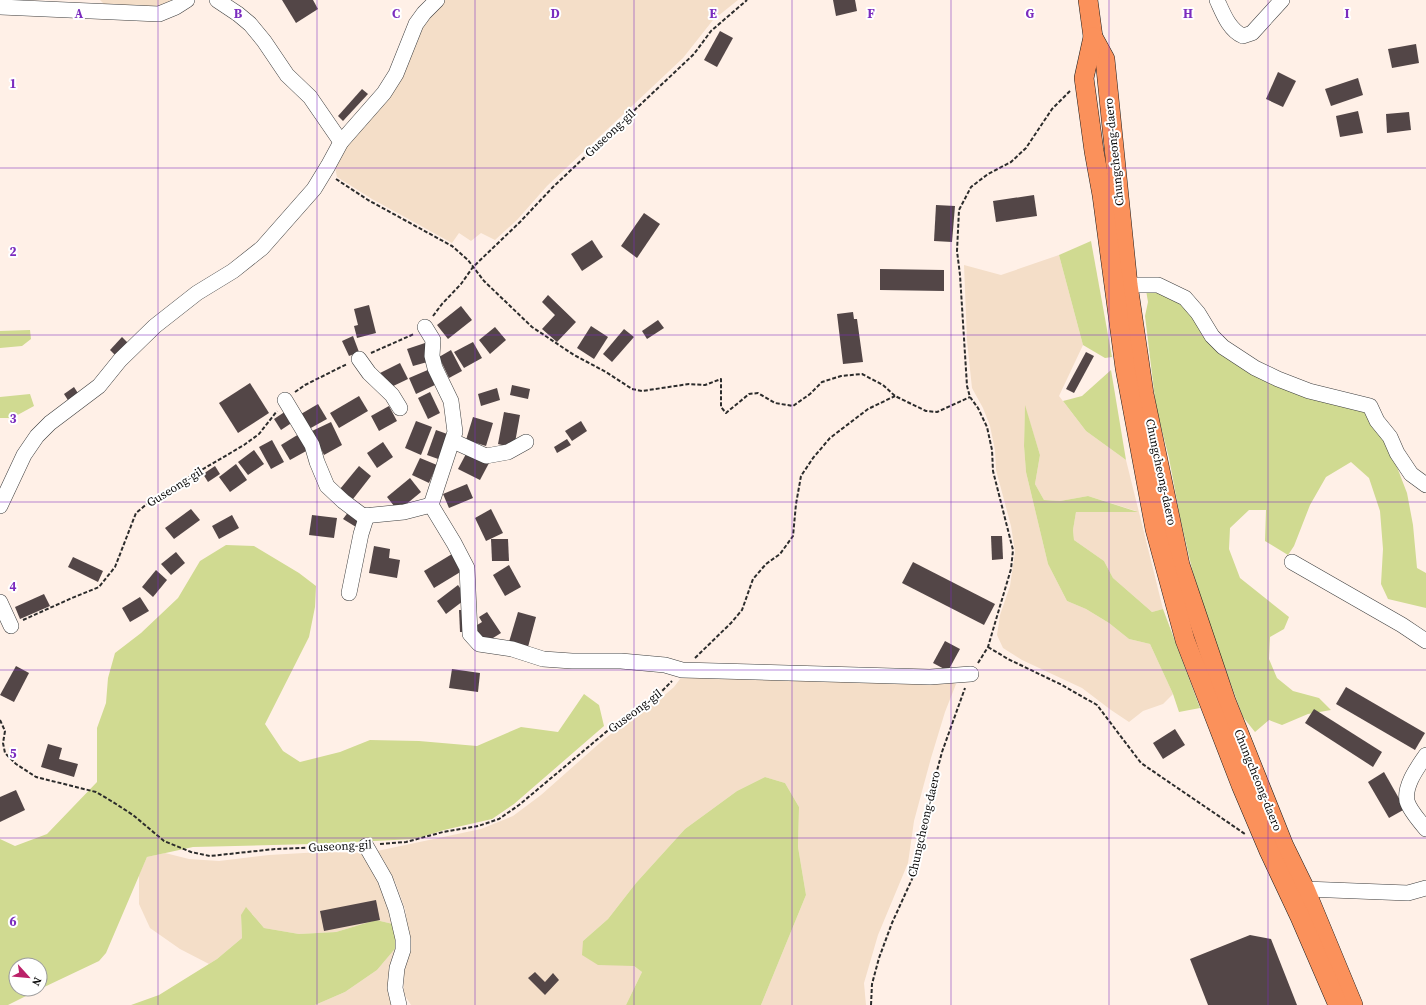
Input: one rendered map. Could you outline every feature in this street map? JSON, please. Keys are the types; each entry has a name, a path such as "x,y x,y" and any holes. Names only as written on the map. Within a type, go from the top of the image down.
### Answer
{"main road":[{"name":"Chungcheong-daero","path":"1088,0 1093,37 1105,60 1128,285 1144,394 1180,565 1226,701 1284,846 1304,889 1353,1005"},
{"name":"Chungcheong-daero","path":"1093,37 1084,78 1094,151 1102,195 1125,368 1155,529 1185,640 1241,785 1338,1005"}],"street":[{"path":"0,6 159,14 176,8 187,0"},
{"path":"217,0 250,24 264,41 287,75 310,97 341,142"},
{"path":"0,506 24,455 38,436 50,424 99,386 120,360 155,326 197,293 233,271 262,248 314,189 341,142 384,93 396,74 416,24 424,13 437,0"},
{"path":"1217,0 1231,27 1243,36 1252,32 1282,0"},
{"path":"1128,285 1158,285 1185,298 1198,313 1212,336 1223,347 1255,368 1310,392 1370,406 1377,420 1390,437 1397,453 1411,474 1426,485"},
{"path":"425,326 433,340 432,356 435,368 451,401 455,432 431,506"},
{"path":"359,359 369,373 392,395 400,408"},
{"path":"285,400 312,445 327,486 363,516 404,512 431,506"},
{"path":"453,441 486,456 508,452 526,442"},
{"path":"431,506 454,543 467,568 470,634 479,644 512,649 544,659 572,661 621,661 666,665 682,670 930,677 971,674"},
{"path":"349,593 361,534 367,515"},
{"path":"1292,562 1402,625 1426,641"},
{"path":"0,602 11,626"},
{"path":"1426,755 1414,774 1406,791 1407,802 1426,830"},
{"path":"366,846 385,879 396,909 403,939 403,950 397,968 395,988 399,1005"},
{"path":"1304,889 1408,893 1426,888"}],"path":[{"name":"Guseong-gil","path":"11,626 99,587 116,566 136,513 154,498 244,445 259,434 285,400 305,385 418,333 461,284 473,267 520,222 553,187 694,54 711,31 747,0"},
{"name":"Chungcheong-daero","path":"871,1005 872,984 879,958 892,922 912,879 918,860 940,759 971,674 988,647 1011,569 1013,550 993,472 992,450 986,428 978,408 970,397 967,386 957,251 959,210 971,187 988,174 1011,162 1026,148 1052,109 1084,78"},
{"path":"324,173 368,200 452,246 468,260 484,281 532,327 574,355 606,372 632,389 642,390 689,384 705,385 721,379 721,407 726,413 749,394 758,393 775,403 793,406 810,394 822,382 841,376 862,374 883,384 895,396 926,410 937,412 970,397"},
{"name":"Guseong-gil","path":"0,720 5,731 3,743 5,753 16,764 36,777 96,792 133,816 164,841 191,852 210,856 275,849 366,846 406,842 443,832 478,826 499,819 519,805 624,717 659,694 731,624 742,610 753,579 766,564 780,554 793,536 796,504 802,476 813,458 830,438 868,409 895,396"},
{"path":"988,647 1008,659 1062,685 1097,705 1141,763 1250,838"}],"shaded area":[{"path":"100,0 180,0 166,8 106,6"},
{"path":"443,0 738,0 713,20 683,58 547,186 517,220 495,240 481,233 471,241 459,233 452,243 372,199 337,177 335,167 347,143 386,101 400,82 419,31"},
{"path":"1059,255 1083,345 1059,396 1086,431 1126,460 1163,609 1152,612 1113,578 1104,561 1074,540 1073,530 1076,512 1136,511 1088,496 1060,501 1044,500 1035,484 1040,455 1025,407 1024,446 1026,472 1048,564 1067,601 1086,609 1109,623 1129,639 1150,644 1173,694 1163,704 1143,711 1129,722 1082,688 1022,660 1003,648 997,635 1000,615 1010,586 1015,552 1011,526 996,470 995,450 990,426 983,408 972,388 967,341 964,265 1001,275"},
{"path":"683,675 943,680 956,684 945,712 914,821 908,863 878,935 864,983 866,1005 761,1005 806,895 798,847 799,807 785,783 765,777 737,791 685,829 636,883 608,919 583,941 634,966 642,972 626,1005 411,1005 404,994 404,969 410,941 405,909 396,884 383,859 377,851 481,829 513,816 541,795 602,741 639,712 660,699 674,687"},
{"path":"321,852 359,853 371,859 393,924 376,920 336,932 299,934 264,928 252,914 241,915 242,938 209,964 180,949 150,928 139,904 139,875 147,857 165,853 189,859 219,861 269,855"},
{"path":"399,944 393,1005 315,1005 345,992 377,970"}],"green space":[{"path":"1091,241 1112,357 1105,358 1083,345 1059,255"},
{"path":"1146,290 1160,290 1182,301 1216,346 1367,410 1390,449 1407,493 1413,525 1417,568 1426,573 1426,608 1388,599 1381,584 1383,549 1380,511 1369,478 1351,462 1326,477 1310,505 1294,546 1288,555 1265,541 1266,510 1249,510 1230,528 1229,549 1240,578 1289,617 1284,629 1270,637 1269,659 1277,678 1293,691 1319,698 1331,710 1308,714 1282,725 1269,720 1255,732 1243,717 1211,630 1192,569 1180,517 1169,458 1156,407 1145,316 1148,302"},
{"path":"30,330 31,339 22,346 0,348 0,331"},
{"path":"1111,370 1126,460 1086,431 1063,401 1082,396"},
{"path":"30,394 34,406 12,418 0,418 0,397"},
{"path":"1025,405 1040,455 1035,484 1044,500 1060,501 1088,496 1138,512 1076,512 1073,530 1074,540 1104,561 1113,578 1152,612 1163,609 1200,708 1179,712 1173,694 1150,644 1129,639 1109,623 1086,609 1067,601 1048,564 1026,472 1024,446"},
{"path":"226,545 254,546 299,573 316,586 315,607 309,637 265,724 283,751 300,762 340,752 370,740 419,741 477,746 521,727 558,732 584,694 599,705 604,726 514,804 492,819 444,830 415,839 312,844 193,847 147,857 106,953 99,961 48,985 48,957 8,957 8,997 24,997 8,1005 0,1005 0,839 15,846 47,834 97,782 97,728 106,703 108,678 115,653 141,633 178,598 200,561"},
{"path":"765,777 785,783 799,807 798,847 806,895 761,1005 626,1005 642,972 634,966 598,965 582,955 583,941 608,919 636,883 685,829 737,791"},
{"path":"246,907 264,928 299,934 336,932 376,920 393,924 399,944 377,970 345,992 315,1005 131,1005 159,995 217,959 242,938 241,915"}],"building":[{"path":"282,0 313,0 318,9 296,23"},
{"path":"833,0 855,0 857,11 836,16"},
{"path":"720,31 733,38 717,67 704,60"},
{"path":"1416,44 1419,63 1392,68 1388,49"},
{"path":"1278,72 1296,81 1283,107 1266,99"},
{"path":"1358,78 1363,95 1331,106 1325,89"},
{"path":"362,89 368,94 343,121 338,116"},
{"path":"1358,111 1363,133 1340,137 1336,116"},
{"path":"1409,112 1411,130 1387,133 1386,114"},
{"path":"1034,195 1037,216 996,222 993,201"},
{"path":"936,205 955,206 952,242 934,241"},
{"path":"644,213 660,224 637,258 621,246"},
{"path":"592,240 603,257 582,271 571,254"},
{"path":"880,269 944,270 944,291 880,290"},
{"path":"548,295 576,322 557,342 542,329 555,315 542,302"},
{"path":"369,305 376,333 357,338 354,326 358,325 354,309"},
{"path":"461,306 472,320 448,339 437,325"},
{"path":"853,312 854,319 857,319 863,362 843,364 837,314"},
{"path":"658,320 664,328 647,339 642,331"},
{"path":"591,326 608,337 594,359 577,348"},
{"path":"495,327 506,340 490,354 479,340"},
{"path":"624,329 634,337 612,362 603,354"},
{"path":"353,336 359,352 349,356 342,341"},
{"path":"122,337 128,343 117,357 110,350"},
{"path":"473,342 482,358 464,368 454,352"},
{"path":"425,343 431,361 413,366 407,349"},
{"path":"451,350 462,371 449,378 439,357"},
{"path":"1086,352 1094,356 1074,393 1066,389"},
{"path":"400,363 408,379 387,389 380,373"},
{"path":"430,369 437,384 416,394 409,378"},
{"path":"250,383 269,413 238,433 219,403"},
{"path":"512,385 530,389 528,399 510,395"},
{"path":"74,387 81,398 71,405 64,394"},
{"path":"497,388 500,400 481,406 478,394"},
{"path":"430,392 440,413 428,419 418,398"},
{"path":"359,396 368,411 339,428 330,413"},
{"path":"318,404 327,419 309,429 301,414"},
{"path":"389,406 397,421 379,431 371,416"},
{"path":"286,411 293,422 281,430 274,419"},
{"path":"504,412 520,415 514,448 498,444"},
{"path":"473,417 493,423 486,446 466,440"},
{"path":"416,421 432,427 421,455 405,448"},
{"path":"581,421 587,431 572,441 565,431"},
{"path":"331,422 342,445 324,455 312,431"},
{"path":"436,430 450,435 441,460 427,455"},
{"path":"299,434 308,450 290,460 281,445"},
{"path":"567,439 571,445 557,453 554,447"},
{"path":"272,440 284,462 271,469 259,447"},
{"path":"383,442 393,457 377,468 367,453"},
{"path":"254,450 264,464 248,475 238,462"},
{"path":"467,452 489,463 480,480 458,469"},
{"path":"420,458 437,465 429,483 412,475"},
{"path":"236,464 247,480 230,492 219,477"},
{"path":"215,466 220,474 208,482 203,474"},
{"path":"359,466 371,476 353,499 340,489"},
{"path":"410,478 421,492 398,511 387,497"},
{"path":"467,484 473,498 449,508 443,494"},
{"path":"191,509 200,520 174,539 165,528"},
{"path":"491,509 503,533 486,541 475,518"},
{"path":"349,511 361,519 356,527 343,519"},
{"path":"232,515 239,528 219,539 212,526"},
{"path":"312,515 337,518 334,538 309,535"},
{"path":"991,536 1002,536 1003,559 992,560"},
{"path":"491,539 508,539 509,561 492,561"},
{"path":"374,546 390,549 389,558 400,560 397,578 369,573"},
{"path":"176,552 185,563 171,575 161,564"},
{"path":"452,554 462,571 434,588 424,571"},
{"path":"73,557 103,571 98,582 68,567"},
{"path":"913,562 995,604 984,625 902,583"},
{"path":"509,565 521,587 505,596 493,575"},
{"path":"156,570 167,580 153,597 142,587"},
{"path":"458,585 467,598 446,614 437,601"},
{"path":"44,594 50,606 20,619 15,607"},
{"path":"140,597 149,611 130,622 122,608"},
{"path":"459,610 467,610 468,632 460,632"},
{"path":"487,612 501,633 485,643 474,627 482,622 479,617"},
{"path":"518,612 536,617 528,647 509,642"},
{"path":"945,641 960,649 948,671 933,663"},
{"path":"16,666 29,673 14,702 0,695"},
{"path":"452,669 480,673 478,692 449,688"},
{"path":"1346,687 1425,733 1415,750 1336,704"},
{"path":"1314,709 1382,752 1373,767 1305,723"},
{"path":"1175,729 1185,745 1163,759 1153,743"},
{"path":"48,744 62,748 59,759 78,764 74,777 41,767"},
{"path":"1384,772 1405,809 1389,818 1368,782"},
{"path":"16,790 25,810 0,822 0,797"},
{"path":"376,900 380,920 324,931 320,911"},
{"path":"1250,935 1271,939 1297,1005 1208,1005 1190,959"},
{"path":"535,972 545,982 553,973 559,980 545,995 528,978"}]}
